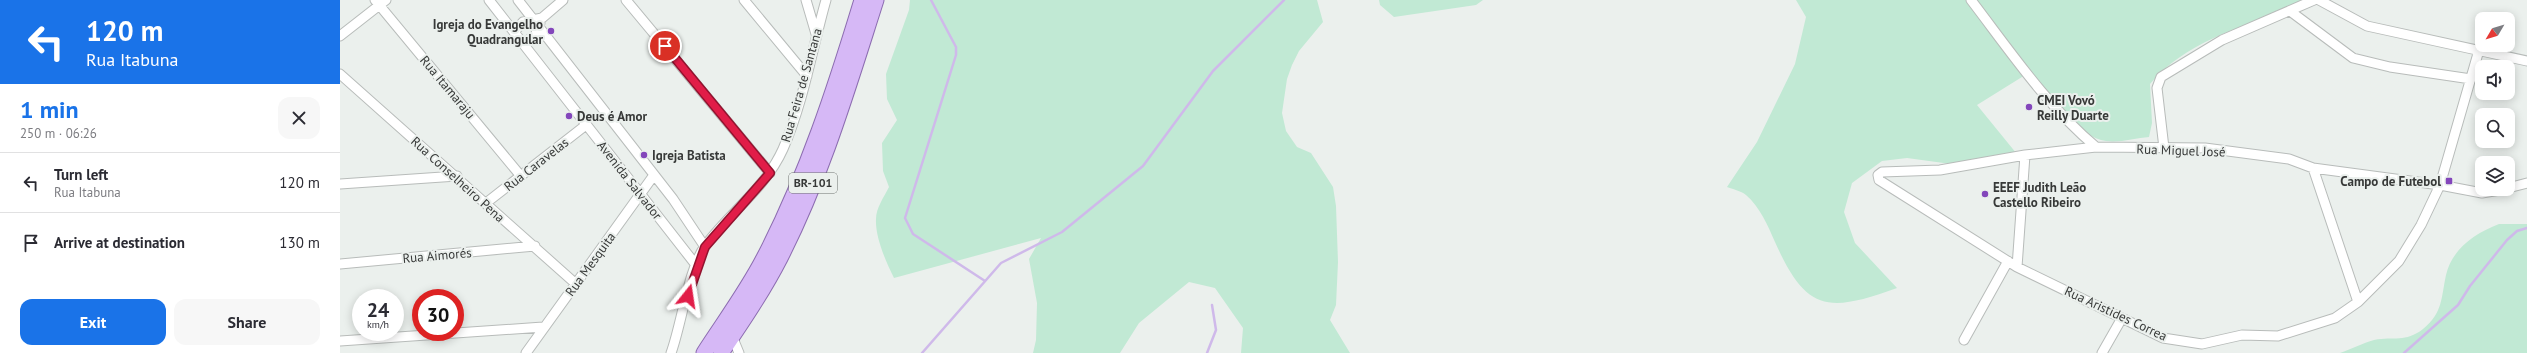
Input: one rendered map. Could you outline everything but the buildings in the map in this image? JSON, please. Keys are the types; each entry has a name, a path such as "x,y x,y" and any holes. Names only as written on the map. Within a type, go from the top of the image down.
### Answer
{"main road":[{"name":"BR-101","path":"704,353 763,260 793,198 831,103 862,0"},
{"name":"BR-101","path":"721,353 779,260 796,224 829,144 876,0"}],"street":[{"name":"Avenida Salvador","path":"490,0 696,266"},
{"name":"Avenida Salvador","path":"518,0 538,21 654,175 705,247"},
{"path":"514,32 523,22 538,21 564,0"},
{"path":"626,0 770,173"},
{"path":"744,0 807,76"},
{"path":"806,0 816,34"},
{"name":"Rua Feira de Santana","path":"671,353 696,266 705,247 770,173 783,149 807,76 816,34 826,0"},
{"path":"1971,0 2038,88 2073,128 2096,147"},
{"path":"2164,148 2157,88 2161,77 2222,40 2314,0"},
{"path":"2319,0 2367,26 2475,49"},
{"path":"340,36 380,2"},
{"name":"Rua Itamaraju","path":"380,2 520,175"},
{"path":"2290,11 2353,58 2390,67 2471,79"},
{"path":"523,43 536,36 538,21"},
{"name":"Rua Aristides Correa","path":"1878,175 1879,180 2017,267 2163,338 2202,348 2242,335 2278,336 2335,318 2358,302 2399,261 2421,225 2440,185 2478,52"},
{"path":"2488,52 2527,61"},
{"name":"Rua Conselheiro Pena","path":"340,74 457,176 576,284"},
{"name":"Rua Caravelas","path":"486,203 586,125"},
{"name":"Rua Miguel José","path":"1878,175 1882,172 1940,170 2025,155 2096,147 2205,148 2289,160 2314,168 2440,185 2475,192"},
{"path":"2017,267 2025,155"},
{"path":"2314,168 2358,302"},
{"name":"Rua Mesquita","path":"526,353 654,175"},
{"path":"340,184 457,176"},
{"name":"Rua Miguel José","path":"2515,187 2527,183"},
{"name":"Rua Aimorés","path":"340,264 535,246"},
{"path":"1964,340 2008,261"},
{"path":"2102,353 2122,318"},
{"path":"340,341 544,326"},
{"path":"732,336 739,353"}],"green space":[{"path":"910,0 1317,0 1323,22 1299,51 1292,65 1287,79 1282,113 1286,131 1297,147 1311,153 1333,187 1336,206 1338,262 1336,305 1330,320 1350,353 1241,353 1243,328 1215,288 1189,282 1139,323 1120,353 1033,353 1036,340 1037,303 1029,259 1041,238 894,278 877,234 876,215 889,187 883,171 882,143 897,120 887,99 886,74 909,10"},
{"path":"1379,0 1483,0 1476,5 1394,17 1380,5"},
{"path":"1796,0 2309,0 2224,33 2184,54 2166,68 2150,84 2152,123 2149,137 2106,141 2085,132 2064,113 2030,72 1977,105 2021,159 1951,164 1907,158 1882,161 1852,183 1844,212 1855,243 1897,288 1853,301 1836,303 1822,301 1809,294 1797,282 1786,265 1766,223 1755,205 1746,195 1727,187 1757,142 1795,64 1806,17"},
{"path":"2499,224 2527,224 2527,353 2340,353 2374,340 2405,338 2423,329 2430,323 2438,311 2446,275 2453,257 2473,237"}],"waterway":[{"path":"931,0 956,47 956,55 905,218 913,234 985,281"},
{"path":"922,353 1001,263 1062,232 1143,166 1213,71 1284,0"},
{"path":"2404,353 2458,305 2470,286 2507,240 2517,231 2527,228"},
{"path":"1207,353 1216,330 1212,305"}],"place":[{"name":"Igreja do Evangelho Quadrangular","path":"551,31"},
{"name":"CMEI Vovó Reilly Duarte","path":"2029,107"},
{"name":"Deus é Amor","path":"569,116"},
{"name":"Igreja Batista","path":"644,155"},
{"name":"Campo de Futebol","path":"2449,181"},
{"name":"EEEF Judith Leão Castello Ribeiro","path":"1985,194"}],"route":[{"path":"665,46 770,173 744,205 705,247 696,266 688,296"}]}
